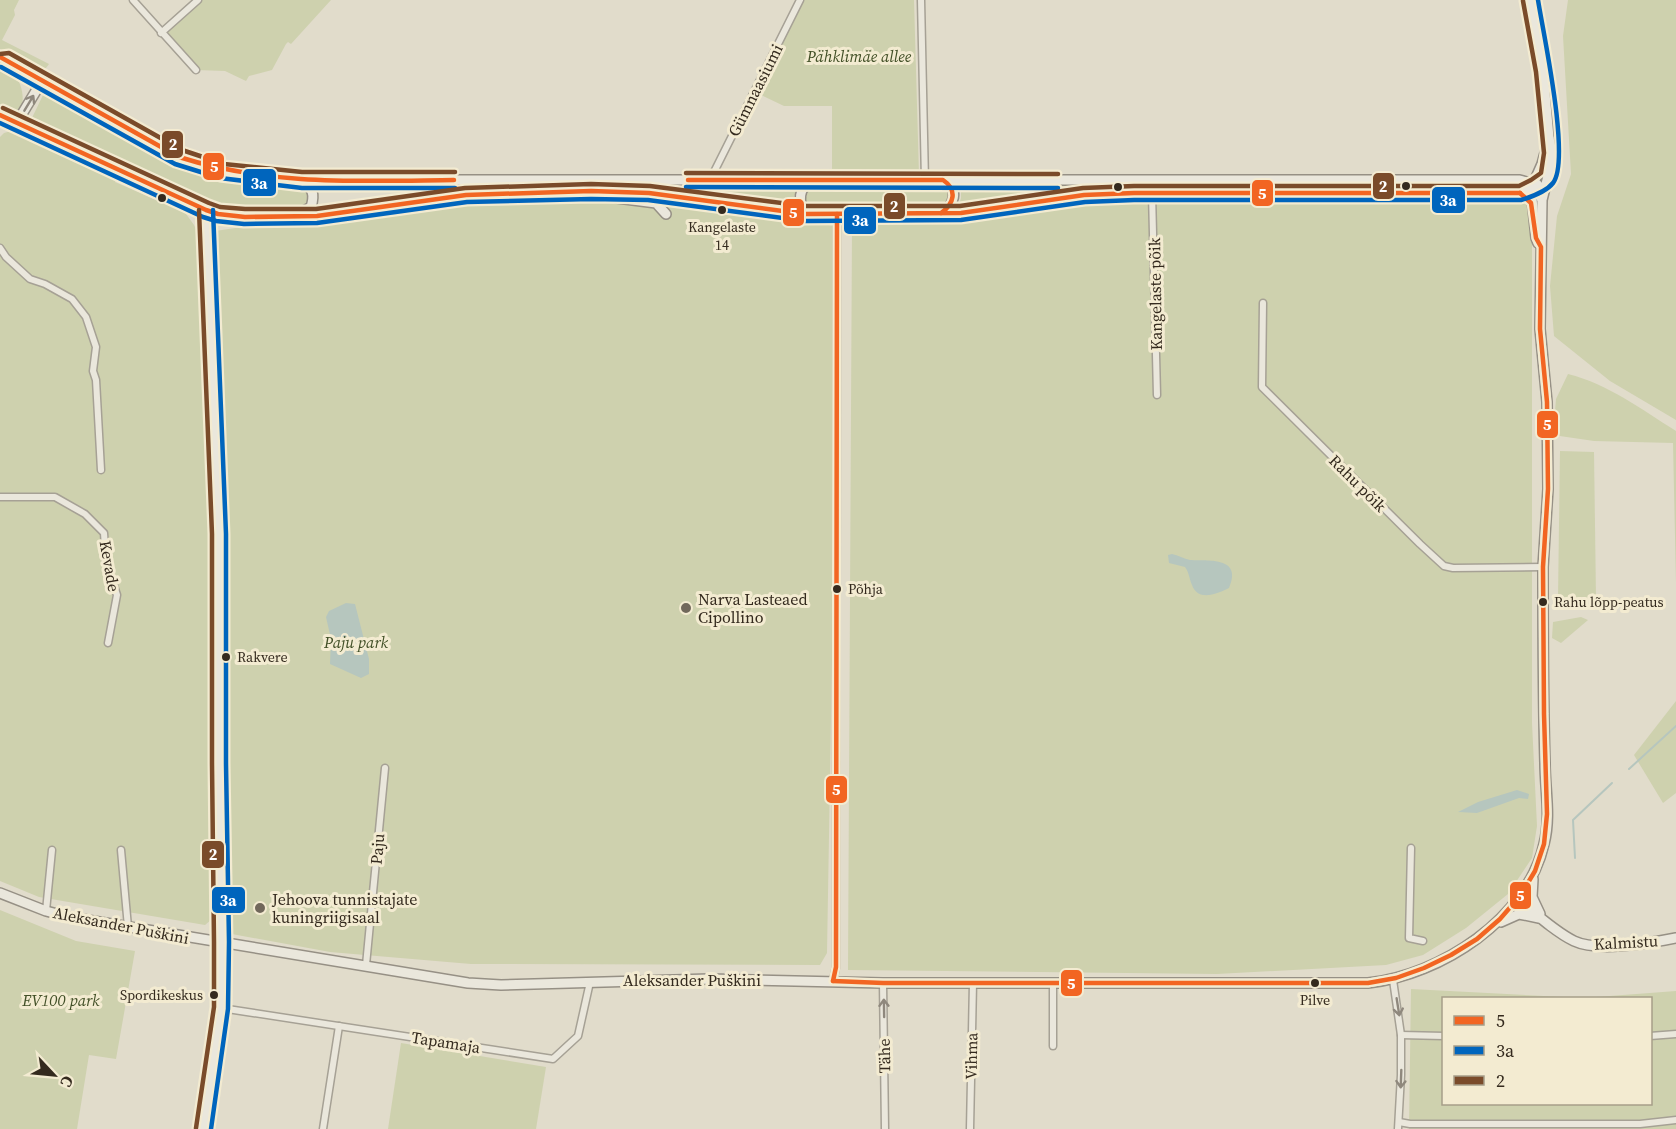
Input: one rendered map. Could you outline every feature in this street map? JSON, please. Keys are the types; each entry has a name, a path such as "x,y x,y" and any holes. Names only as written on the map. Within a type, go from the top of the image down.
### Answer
{"main road":[{"path":"1491,928 1518,899 1534,873 1545,843 1548,806 1545,764 1543,567 1548,480 1547,402 1540,328 1542,200 1550,172 1552,153 1543,71 1530,0"},
{"path":"2,60 179,157 222,171 302,180 1519,180 1531,174 1544,158"},
{"path":"4,119 22,114 42,81"},
{"path":"4,119 206,210 245,217 316,216 466,195 591,191 668,195 805,214 961,213 1084,195 1520,193 1547,178"},
{"path":"1541,247 1536,238 1531,203 1532,187 1544,158 1549,138"},
{"path":"294,217 311,207 314,196 312,188 302,180"},
{"path":"668,195 672,180"},
{"path":"805,214 800,204 801,192 809,182 814,180"},
{"path":"941,213 950,206 954,196 951,186 943,180"},
{"path":"1519,180 1532,187 1540,194 1542,200"},
{"path":"591,191 613,197 656,203 666,214"},
{"path":"1520,193 1526,196 1531,203"},
{"path":"203,1129 221,1008 222,942 219,534 206,210"},
{"path":"1534,873 1532,897 1543,919"},
{"name":"Aleksander Puškini","path":"0,893 69,917 468,983 501,985 709,979 883,983 1368,983 1393,980 1433,964 1491,928"},
{"name":"Kalmistu","path":"1518,899 1564,935 1587,945 1639,944 1676,938"},
{"path":"1491,928 1519,914 1543,919"}],"street":[{"path":"133,0 196,70"},
{"path":"161,33 198,0"},
{"name":"Gümnaasiumi","path":"710,180 800,0"},
{"path":"921,0 925,181"},
{"name":"Kangelaste põik","path":"1152,193 1157,395"},
{"path":"833,981 836,967 837,214"},
{"path":"0,248 6,257 30,279 45,284 72,299 86,317 96,347 93,371 96,380 101,470"},
{"name":"Rahu põik","path":"1263,303 1262,387 1413,538 1444,566 1453,568 1543,567"},
{"name":"Kevade","path":"0,497 55,497 85,514 104,533 106,562 117,595 108,643"},
{"name":"Paju","path":"366,965 385,768"},
{"path":"1411,848 1409,938 1423,941"},
{"path":"46,910 52,850"},
{"path":"121,850 128,927"},
{"path":"1393,980 1401,1035 1399,1126 1410,1124 1640,1124 1676,1120"},
{"name":"Tapamaja","path":"221,1008 553,1059 578,1036 590,982"},
{"name":"Tähe","path":"883,983 885,1129"},
{"name":"Vihma","path":"970,1129 973,983"},
{"path":"1053,983 1053,1046"},
{"path":"323,1129 339,1026"},
{"path":"1652,1036 1676,1034"},
{"path":"1401,1035 1442,1036"}],"green space":[{"path":"0,0 19,0 14,10 15,15 2,40 49,64 45,69 35,71 0,49"},
{"path":"200,0 331,0 291,44 288,42 286,44 272,70 249,76 246,81 225,71 196,70 161,33"},
{"name":"Pähklimäe allee","path":"804,0 914,0 919,175 832,176 832,106 784,106 757,93"},
{"path":"1568,0 1676,0 1676,420 1610,381 1554,336 1550,286 1557,216 1571,174 1563,36"},
{"path":"3,66 13,73 21,88 22,106 12,115 0,109 0,67"},
{"path":"44,93 170,160 219,176 302,186 309,192 309,200 297,209 264,207 243,209 207,202 187,195 29,124"},
{"path":"11,131 37,139 117,177 115,182 154,199 175,203 181,207 194,225 203,247 198,268 213,631 214,913 212,919 205,925 39,897 0,881 0,137"},
{"path":"761,185 798,185 793,200 794,208 685,189 738,190"},
{"path":"863,185 942,186 946,187 950,194 947,202 942,204 906,203 889,208 812,208 805,200 808,192 814,189 846,189"},
{"path":"961,185 1087,185 1087,188 958,208"},
{"path":"1114,194 1523,198 1530,208 1532,230 1532,723 1537,826 1532,858 1508,894 1466,928 1423,955 1386,965 1217,974 848,970 852,226"},
{"name":"Paju park","path":"457,196 590,197 618,203 651,204 837,226 827,953 820,965 471,964 330,952 221,932 215,285 217,234 215,231"},
{"path":"1568,374 1611,391 1676,431 1676,583 1673,443 1594,441 1553,435 1556,399"},
{"path":"1560,451 1594,452 1596,597 1575,603 1558,598"},
{"path":"1581,617 1588,620 1561,643 1552,638 1553,622"},
{"path":"1676,701 1676,793 1663,803 1634,755"},
{"name":"EV100 park","path":"0,910 76,941 135,951 116,1059 89,1055 77,1129 0,1129"},
{"path":"1411,989 1564,997 1442,997 1442,1105 1652,1105 1652,997 1596,997 1676,991 1676,1129 1409,1129"},
{"path":"401,1043 546,1067 536,1129 388,1129"}],"shaded area":[{"path":"1172,554 1190,560 1214,561 1227,565 1231,570 1232,578 1229,588 1208,595 1199,593 1192,585 1185,567 1169,563 1168,555"},
{"path":"346,603 355,604 369,659 369,674 361,678 330,664 331,639 326,617 329,611"},
{"path":"1517,790 1529,794 1528,799 1519,798 1477,813 1458,812 1478,802"}],"waterway":[{"path":"1629,769 1676,726"},
{"path":"1575,858 1573,820 1612,783"}],"transit line":[{"name":"3a","path":"0,123 203,217 244,224 317,223 467,202 591,199 648,200 805,221 961,220 1085,202 1134,200 1521,200 1538,194 1550,186 1558,170 1559,149 1554,95 1538,0"},
{"name":"2","path":"3,108 209,203 220,207 245,209 316,209 465,188 591,184 650,186 805,206 960,206 1083,188 1134,186 1519,186 1541,173 1544,153 1536,72 1523,1"},
{"name":"2","path":"0,54 9,53 182,150 224,164 302,172 455,172"},
{"name":"5","path":"0,57 179,157 247,173 315,180 454,180"},
{"name":"3a","path":"1,67 175,164 220,178 302,188 455,188"},
{"name":"5","path":"0,115 206,210 218,214 245,217 317,216 466,195 591,191 649,193 805,214 961,213 1084,195 1134,193 1520,193"},
{"name":"2","path":"686,173 1058,174"},
{"name":"5","path":"688,180 943,180 951,188 952,197 949,205 941,213"},
{"name":"3a","path":"686,187 1058,188"},
{"name":"5","path":"833,981 883,983 1368,983 1396,978 1451,955 1477,939 1500,919 1520,896 1535,871 1544,844 1547,814 1543,567 1548,489 1547,402 1540,329 1541,247 1536,238 1531,203 1520,193"},
{"name":"2","path":"196,1128 214,1007 212,534 199,210"},
{"name":"3a","path":"211,1129 228,1009 229,942 226,534 213,210"},
{"name":"5","path":"833,981 836,967 837,214"}],"place":[{"name":"Kangelaste 14","path":"722,210"},
{"name":"Põhja","path":"837,589"},
{"name":"Rahu lõpp-peatus","path":"1543,602"},
{"name":"Narva Lasteaed Cipollino","path":"686,608"},
{"name":"Rakvere","path":"226,657"},
{"name":"Jehoova tunnistajate kuningriigisaal","path":"260,908"},
{"name":"Pilve","path":"1315,983"},
{"name":"Spordikeskus","path":"214,995"}]}
